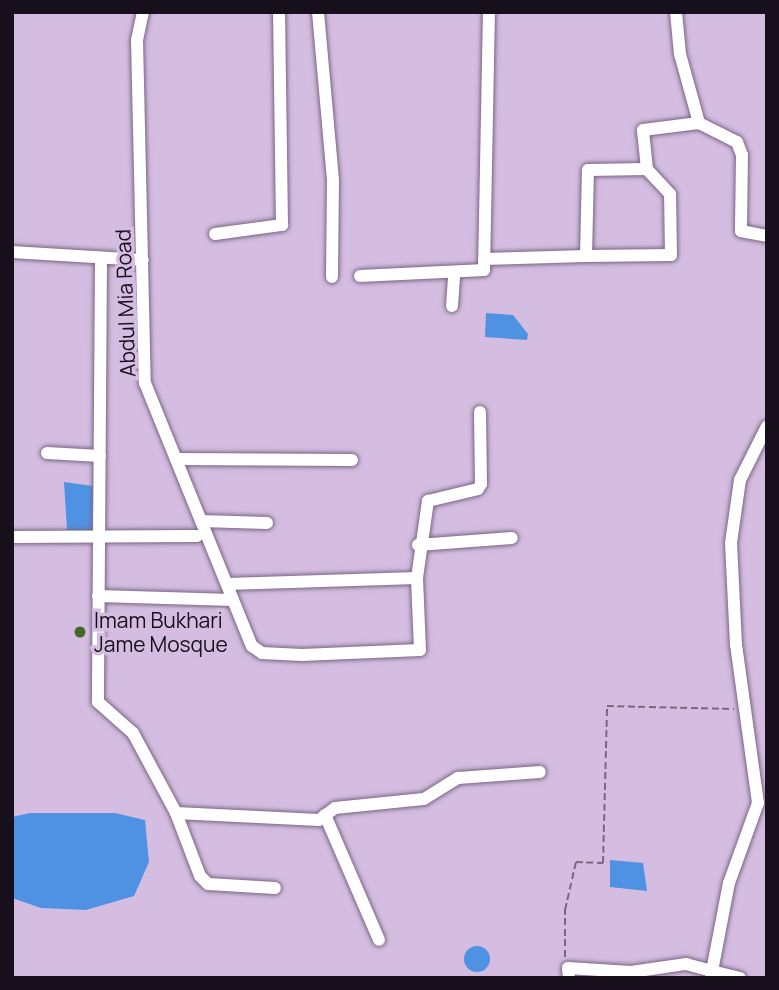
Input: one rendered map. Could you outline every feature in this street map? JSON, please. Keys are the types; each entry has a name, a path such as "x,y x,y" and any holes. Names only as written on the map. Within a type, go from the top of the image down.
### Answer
{"street":[{"name":"Abdul Mia Road","path":"143,12 138,40 145,383 256,651 302,655 420,650 417,578"},
{"path":"215,234 282,225 279,12"},
{"path":"318,12 333,180 332,277"},
{"path":"360,276 482,272 489,12"},
{"path":"676,12 680,54 699,123"},
{"path":"484,259 671,255 670,194 647,169 643,130 699,123 737,142 744,184 741,231 767,236"},
{"path":"586,256 588,170 647,169"},
{"path":"12,252 143,260"},
{"path":"101,259 98,702 133,733 176,813 200,876 208,884 275,888"},
{"path":"453,306 454,274"},
{"path":"226,584 417,578 418,545 428,501 478,489 481,484 480,412"},
{"path":"712,974 729,883 758,803 736,645 731,542 740,481 767,426"},
{"path":"47,453 100,456"},
{"path":"176,459 352,460"},
{"path":"201,521 267,523"},
{"path":"12,537 98,534 197,536"},
{"path":"418,545 512,538"},
{"path":"98,596 233,600"},
{"path":"176,813 318,820 335,808 409,804 458,778 540,772"},
{"path":"325,815 379,940"},
{"path":"568,973 631,972 686,964 712,974 740,978"}],"path":[{"path":"568,973 565,910 576,862 603,863 607,706 746,709"}],"water":[{"path":"486,313 513,315 528,334 527,340 485,337"},
{"path":"64,482 93,486 92,531 67,530"},
{"path":"30,813 115,813 145,820 149,862 134,896 86,910 41,908 12,898 12,817"},
{"path":"610,860 643,863 647,891 610,887"},
{"path":"477,946 486,950 490,959 486,968 477,972 468,968 464,959 468,950"}],"place":[{"name":"Imam Bukhari Jame Mosque","path":"80,632"}]}
